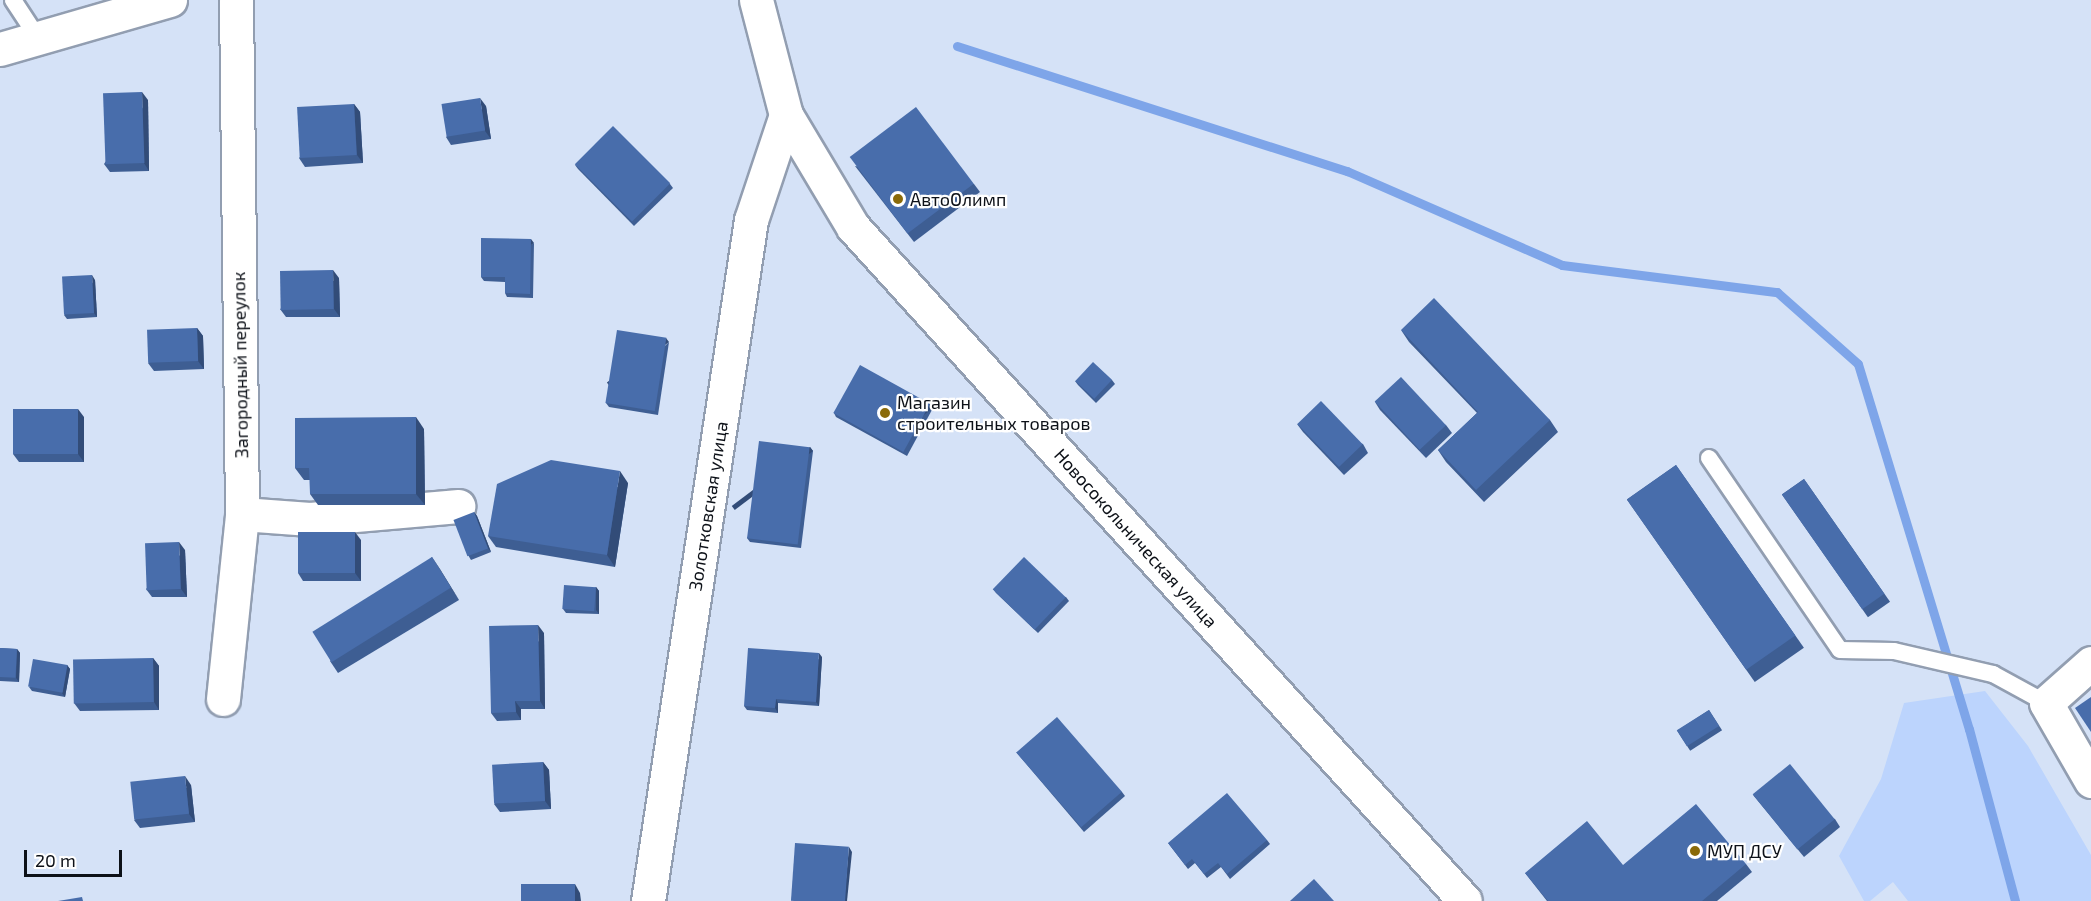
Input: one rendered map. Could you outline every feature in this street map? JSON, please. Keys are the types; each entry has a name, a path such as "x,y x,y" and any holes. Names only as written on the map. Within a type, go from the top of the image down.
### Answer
{"street":[{"path":"0,49 170,0"},
{"name":"Загородный переулок","path":"223,699 242,514 236,0"},
{"name":"Новосокольническая улица","path":"756,0 786,115 853,227 1465,901"},
{"name":"Золотковская улица","path":"648,901 751,219 786,115"},
{"path":"242,514 310,519 458,506"},
{"path":"2091,663 2046,703 2091,781"}],"lane":[{"path":"13,0 38,38"},
{"path":"1709,458 1840,650 1893,651 1993,674 2046,703"}],"shaded area":[{"path":"1985,691 2028,746 2091,855 2091,901 1908,901 1893,882 1870,901 1864,901 1839,856 1881,779 1904,703"}],"building":[{"path":"142,92 144,163 106,164 103,93"},
{"path":"480,98 485,131 447,137 441,104"},
{"path":"354,104 357,155 300,158 297,107"},
{"path":"916,107 974,184 907,234 850,157"},
{"path":"613,126 670,183 632,221 575,164"},
{"path":"481,238 531,239 530,294 505,293 505,277 481,277"},
{"path":"333,270 334,309 281,310 280,271"},
{"path":"92,275 94,313 64,315 62,277"},
{"path":"1434,298 1550,420 1476,490 1438,450 1478,412 1401,330"},
{"path":"197,328 198,361 148,363 147,330"},
{"path":"617,330 666,338 655,411 605,403"},
{"path":"1093,362 1112,380 1094,399 1075,381"},
{"name":"Магазин строительных товаров","path":"860,365 930,404 903,452 833,413"},
{"path":"1401,377 1446,425 1420,450 1375,402"},
{"path":"1321,401 1363,444 1339,467 1297,424"},
{"path":"13,409 78,409 78,454 13,454"},
{"path":"416,417 416,494 310,494 309,468 295,468 295,418"},
{"path":"759,441 810,447 798,544 747,538"},
{"path":"551,460 620,471 607,555 488,536 497,484"},
{"path":"1676,465 1795,635 1746,670 1627,499"},
{"path":"1804,479 1884,594 1862,609 1782,494"},
{"path":"474,512 488,548 467,556 453,520"},
{"path":"298,532 355,532 355,573 298,573"},
{"path":"179,542 181,589 147,590 145,543"},
{"path":"432,557 451,588 332,662 312,632"},
{"path":"1024,557 1066,597 1034,630 993,589"},
{"path":"564,585 596,587 594,611 562,609"},
{"path":"538,625 540,701 515,701 516,712 491,713 489,626"},
{"path":"0,648 17,649 15,678 0,677"},
{"path":"748,648 819,653 816,702 776,699 775,708 744,706"},
{"path":"153,658 154,702 74,703 73,659"},
{"path":"33,659 67,665 63,693 28,687"},
{"path":"2091,697 2091,732 2075,708"},
{"path":"1709,710 1719,726 1687,746 1677,730"},
{"path":"1057,717 1122,792 1081,827 1016,752"},
{"path":"543,762 545,801 494,804 492,765"},
{"path":"1790,764 1835,819 1797,849 1753,794"},
{"path":"185,776 189,814 134,820 130,782"},
{"path":"1227,793 1267,840 1227,874 1218,863 1204,874 1192,859 1185,865 1168,843"},
{"name":"МУП ДСУ","path":"1696,804 1746,864 1702,901 1548,901 1525,873 1587,821 1623,865"},
{"path":"795,843 849,847 845,901 791,901"},
{"path":"1314,879 1334,901 1290,901"},
{"path":"521,884 575,884 575,901 521,901"},
{"path":"82,897 83,901 58,901"}],"waterway":[{"path":"957,46 1347,171 1562,265 1777,292 1858,364 1969,729 2015,901"}],"place":[{"name":"АвтоОлимп","path":"898,199"},
{"name":"Магазин строительных товаров","path":"885,413"},
{"name":"МУП ДСУ","path":"1695,851"}]}
